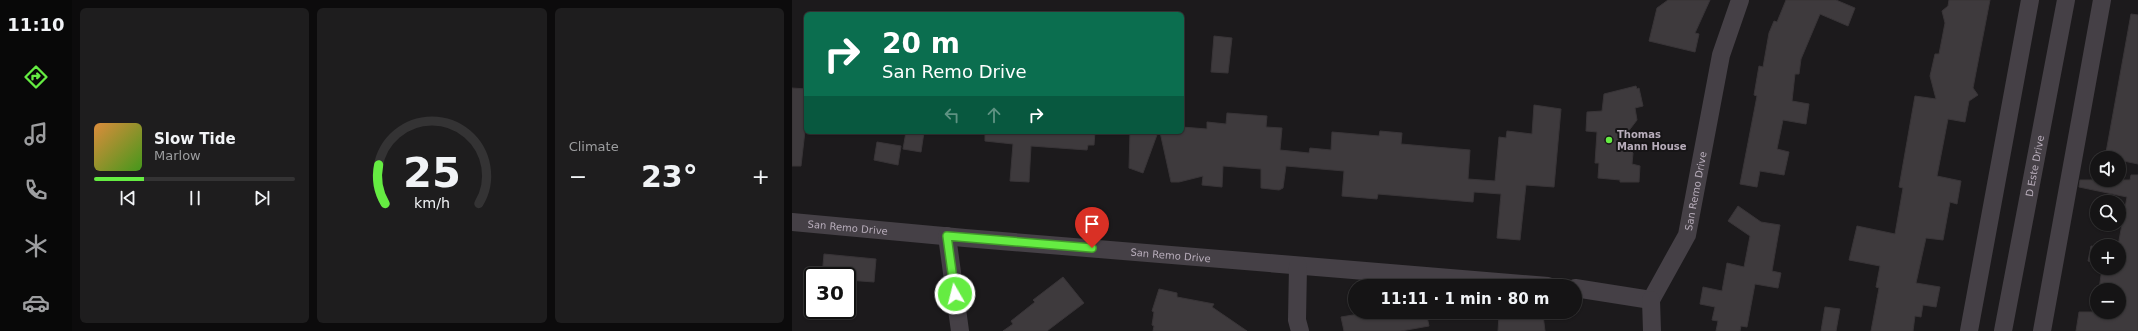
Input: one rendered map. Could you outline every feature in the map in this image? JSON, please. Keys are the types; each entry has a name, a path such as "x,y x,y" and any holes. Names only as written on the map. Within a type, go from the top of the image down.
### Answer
{"street":[{"name":"San Remo Drive","path":"1651,300 1687,235 1721,55 1740,0"},
{"path":"1969,331 2030,0"},
{"name":"D Este Drive","path":"2002,331 2066,0"},
{"path":"2042,331 2102,0"},
{"name":"San Remo Drive","path":"792,222 1460,279"},
{"path":"947,236 960,331"},
{"path":"1298,266 1298,320 1300,331"},
{"path":"1582,289 1651,300 1652,331"}],"building":[{"path":"1668,0 1710,0 1695,33 1699,34 1695,52 1649,41 1657,8"},
{"path":"1786,0 1836,0 1855,8 1848,26 1820,14 1801,59 1799,74 1795,74 1792,101 1809,104 1806,124 1783,120 1777,149 1789,152 1784,175 1760,171 1757,187 1740,184 1757,96 1754,95 1759,66 1763,67 1769,33 1774,21 1777,22"},
{"path":"1949,0 1990,0 1973,88 1978,95 1969,101 1965,122 1948,119 1937,176 1961,181 1957,204 1950,202 1943,240 1926,238 1916,283 1940,287 1936,307 1923,305 1921,317 1915,316 1913,331 1871,331 1879,288 1876,287 1880,266 1849,260 1857,226 1895,234 1903,188 1899,187 1915,96 1936,99 1930,76 1935,54 1939,54 1945,23 1942,11 1948,6"},
{"path":"2131,14 2138,15 2138,164 2126,161 2126,151 2106,151"},
{"path":"1214,36 1232,38 1228,73 1211,72"},
{"name":"Thomas Mann House","path":"1636,86 1637,89 1639,88 1643,106 1635,108 1637,120 1621,141 1633,153 1632,164 1640,166 1639,182 1620,182 1620,180 1598,178 1599,163 1595,163 1597,132 1586,131 1587,112 1602,111 1604,94"},
{"path":"792,88 804,89 805,134 801,166 792,166"},
{"path":"1534,105 1561,109 1554,187 1526,185 1520,240 1497,238 1501,194 1474,192 1473,202 1378,194 1377,199 1342,196 1344,171 1286,166 1283,188 1279,190 1261,188 1261,169 1223,166 1222,187 1202,185 1203,176 1179,182 1171,182 1160,134 1184,134 1184,127 1207,129 1207,122 1226,124 1227,113 1267,116 1266,127 1282,128 1280,150 1309,153 1310,148 1331,150 1332,132 1379,136 1380,131 1402,133 1401,144 1470,150 1468,179 1495,181 1499,137 1506,138 1507,131 1532,134"},
{"path":"906,134 924,134 921,152 903,149"},
{"path":"985,134 1095,134 1094,145 1088,145 1087,150 1031,146 1029,182 1010,181 1013,144 985,141"},
{"path":"1130,134 1157,134 1143,173 1129,168"},
{"path":"877,142 901,146 898,165 874,160"},
{"path":"2131,175 2138,175 2138,331 2076,331 2079,312 2090,312 2090,319 2126,319 2126,283 2100,283 2101,275 2126,275 2126,239 2119,239 2121,231 2126,231 2127,197 2126,195 2117,195 2079,187 2080,180 2090,180 2090,187 2126,187 2126,180 2130,180"},
{"path":"1738,206 1761,222 1780,225 1772,271 1781,273 1778,288 1755,284 1747,327 1741,326 1740,331 1716,331 1718,321 1712,320 1715,307 1700,304 1703,287 1722,291 1727,263 1744,267 1750,236 1728,221"},
{"path":"2090,251 2090,261 2088,261"},
{"path":"824,254 876,259 874,282 856,281 856,267 823,267"},
{"path":"1063,277 1084,303 1047,331 1003,331 1013,324 1011,321 1035,302 1033,300"},
{"path":"1159,289 1177,293 1177,297 1214,304 1212,307 1247,331 1153,331 1154,326 1152,325 1154,312 1152,311"},
{"path":"1825,307 1840,309 1836,331 1821,331"},
{"path":"1348,316 1348,319 1428,319 1429,326 1401,331 1344,331 1341,317"},
{"path":"1499,319 1544,319 1545,331 1498,331"}],"place":[{"name":"Thomas Mann House","path":"1609,140"}],"route":[{"path":"955,294 947,236 1092,248"}]}
